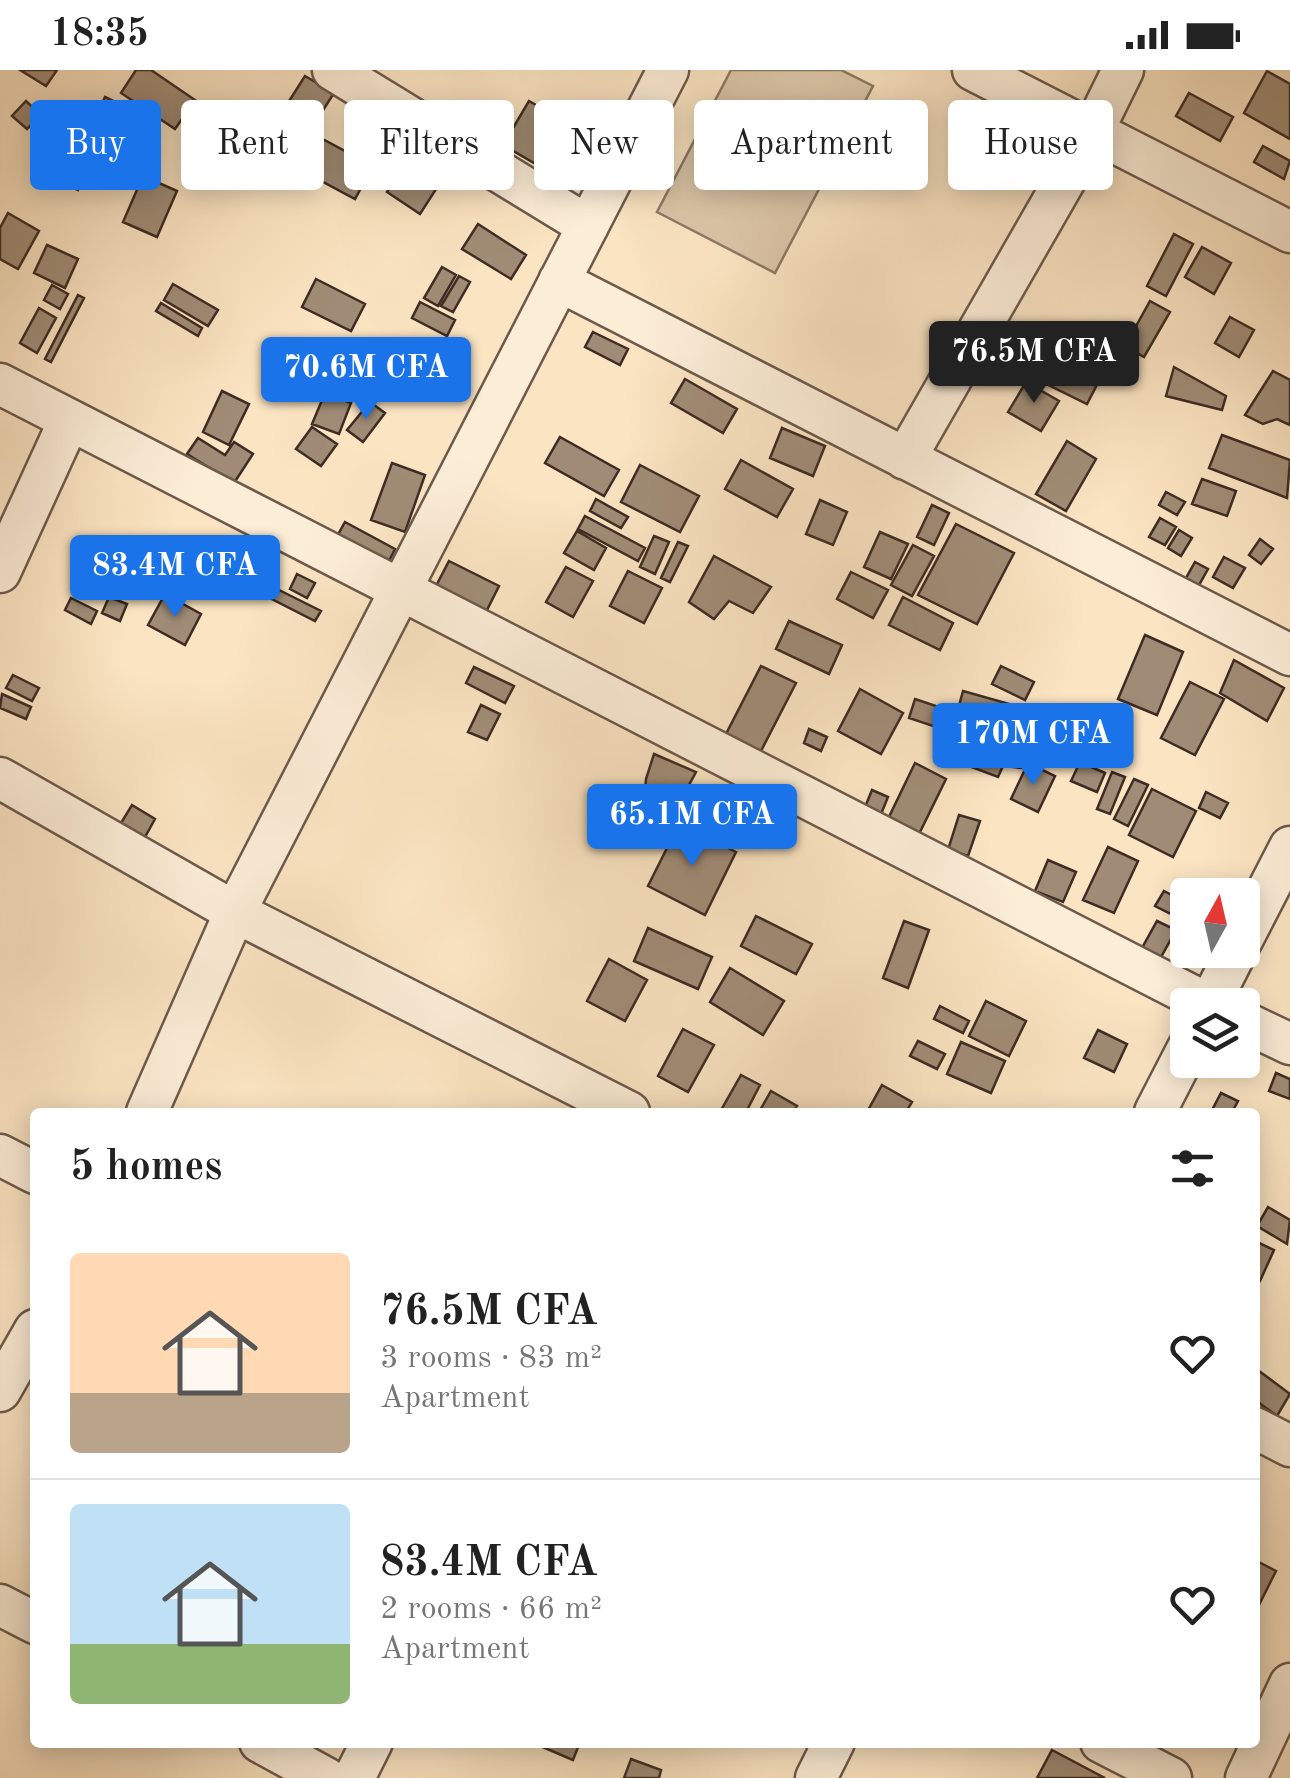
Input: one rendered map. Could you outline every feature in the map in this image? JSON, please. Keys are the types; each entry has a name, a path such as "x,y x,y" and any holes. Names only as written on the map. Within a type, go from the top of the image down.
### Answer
{"street":[{"path":"333,70 588,226"},
{"path":"149,1108 235,912 668,70"},
{"path":"973,70 1029,100"},
{"path":"1108,100 1123,70"},
{"path":"1113,144 1290,232"},
{"path":"906,460 1060,190"},
{"path":"559,281 1290,656"},
{"path":"0,384 68,423 1177,988"},
{"path":"0,572 68,423"},
{"path":"0,778 235,912 621,1108"},
{"path":"1260,905 1290,846"},
{"path":"1260,1030 1290,1044"},
{"path":"1157,1108 1173,1078"},
{"path":"0,1155 30,1170"},
{"path":"0,1391 30,1339"},
{"path":"1260,1431 1290,1446"},
{"path":"0,1604 30,1620"},
{"path":"1246,1778 1290,1684"},
{"path":"271,1748 326,1778"},
{"path":"354,1778 369,1748"},
{"path":"816,1778 831,1748"},
{"path":"1113,1748 1171,1778"}],"shaded area":[{"path":"731,70 841,70 873,86 866,100 715,100"},
{"path":"694,141 694,190 818,190 775,273 657,212 668,190 674,190 674,179"}],"building":[{"path":"20,70 57,70 46,86"},
{"path":"136,70 151,70 195,100 181,100 181,120 175,129 161,120 161,100 132,100 121,93"},
{"path":"1267,71 1290,84 1290,139 1244,113"},
{"path":"305,76 334,93 324,109 324,100 290,100"},
{"path":"1189,93 1233,117 1220,141 1176,116"},
{"path":"26,101 30,105 27,129 12,116"},
{"path":"529,101 534,104 534,163 514,151 514,126"},
{"path":"324,140 344,150 344,190 360,190 355,199 324,182"},
{"path":"1263,146 1290,161 1284,179 1254,162"},
{"path":"161,184 177,191 157,237 123,222 137,190 161,190"},
{"path":"388,190 435,190 420,214"},
{"path":"8,213 39,231 18,269 0,259 0,228"},
{"path":"478,224 526,255 511,279 462,249"},
{"path":"1174,234 1193,244 1166,296 1147,286"},
{"path":"47,245 78,259 65,288 34,273"},
{"path":"1202,247 1231,263 1214,294 1185,277"},
{"path":"442,267 456,275 438,306 424,298"},
{"path":"459,276 470,282 453,312 441,306"},
{"path":"316,279 365,304 351,331 302,307"},
{"path":"173,284 218,310 208,326 164,300"},
{"path":"52,285 68,294 60,309 44,300"},
{"path":"78,295 84,298 51,362 45,359"},
{"path":"1150,301 1170,312 1144,357 1125,346"},
{"path":"420,302 455,320 447,336 412,318"},
{"path":"161,303 202,328 198,336 156,311"},
{"path":"39,308 56,318 37,353 20,343"},
{"path":"1230,317 1254,330 1239,357 1215,343"},
{"path":"593,332 628,349 620,365 585,347"},
{"path":"1049,339 1106,367 1087,404 1030,376"},
{"path":"1174,367 1226,396 1222,410 1166,396"},
{"path":"1273,371 1290,380 1290,425 1277,419 1263,424 1245,415"},
{"path":"685,379 737,409 723,433 671,403"},
{"path":"1026,382 1059,401 1041,431 1008,412"},
{"path":"222,391 249,404 229,445 203,432"},
{"path":"325,393 351,403 339,434 312,424"},
{"path":"370,402 385,413 363,442 347,430"},
{"path":"312,427 337,444 321,466 296,449"},
{"path":"782,428 825,446 813,476 770,458"},
{"path":"1222,435 1290,460 1287,498 1209,468"},
{"path":"560,437 619,470 604,496 545,463"},
{"path":"198,438 225,455 234,442 253,454 234,483 187,454"},
{"path":"1067,441 1096,459 1066,511 1036,494"},
{"path":"741,460 793,489 777,517 725,489"},
{"path":"392,463 425,475 405,532 371,520"},
{"path":"640,465 699,496 680,532 621,502"},
{"path":"1202,479 1236,491 1227,516 1192,504"},
{"path":"1166,492 1185,502 1177,515 1159,505"},
{"path":"596,499 628,517 621,528 590,511"},
{"path":"820,500 847,512 833,545 806,534"},
{"path":"932,505 949,513 934,545 917,537"},
{"path":"585,516 645,548 638,561 578,529"},
{"path":"1160,518 1176,527 1165,545 1149,537"},
{"path":"345,522 395,549 386,567 335,540"},
{"path":"956,524 1014,553 977,624 918,595"},
{"path":"1179,530 1192,538 1181,556 1168,548"},
{"path":"577,531 606,548 594,570 564,553"},
{"path":"880,532 908,544 891,579 864,567"},
{"path":"654,536 669,542 655,574 640,567"},
{"path":"1260,539 1273,549 1261,564 1249,555"},
{"path":"678,542 688,546 670,582 661,578"},
{"path":"913,545 934,556 912,596 891,585"},
{"path":"714,556 771,587 753,613 729,601 714,619 689,602"},
{"path":"1224,557 1245,568 1233,588 1213,577"},
{"path":"449,561 499,586 485,614 435,588"},
{"path":"1195,562 1208,569 1199,585 1186,578"},
{"path":"566,567 593,581 573,617 546,602"},
{"path":"628,571 662,588 644,623 610,606"},
{"path":"851,572 888,590 873,618 837,599"},
{"path":"297,574 315,583 307,598 290,589"},
{"path":"263,582 321,611 315,621 258,592"},
{"path":"165,594 201,614 185,645 148,625"},
{"path":"109,597 127,604 120,621 102,613"},
{"path":"903,597 953,623 940,650 889,625"},
{"path":"71,598 97,611 91,624 65,610"},
{"path":"789,621 842,645 829,674 776,649"},
{"path":"1145,635 1183,652 1157,715 1118,699"},
{"path":"1234,660 1284,688 1267,721 1220,693"},
{"path":"761,666 796,683 761,751 726,734"},
{"path":"1001,666 1034,682 1025,700 992,684"},
{"path":"474,667 514,686 505,703 466,683"},
{"path":"13,675 39,688 32,701 6,688"},
{"path":"1190,682 1224,699 1195,755 1161,738"},
{"path":"860,689 903,713 881,754 838,731"},
{"path":"963,691 1041,713 1022,768 1003,766 998,777 945,757"},
{"path":"2,694 31,707 26,719 0,708"},
{"path":"915,699 942,708 936,727 909,718"},
{"path":"481,705 500,714 487,740 468,732"},
{"path":"809,729 827,737 821,751 804,743"},
{"path":"654,754 696,772 667,825 643,817 646,779"},
{"path":"1080,762 1105,773 1097,792 1071,781"},
{"path":"915,763 946,779 919,834 888,819"},
{"path":"1028,763 1055,776 1038,812 1011,799"},
{"path":"1112,772 1125,777 1110,814 1097,809"},
{"path":"1134,779 1148,785 1128,826 1114,819"},
{"path":"1152,789 1196,811 1173,857 1129,835"},
{"path":"872,790 888,797 879,819 863,812"},
{"path":"1206,792 1228,803 1220,818 1199,808"},
{"path":"132,805 155,819 145,837 121,823"},
{"path":"959,815 980,821 968,856 948,850"},
{"path":"679,824 736,852 705,915 648,886"},
{"path":"1108,847 1138,861 1114,913 1083,900"},
{"path":"1048,860 1076,872 1063,902 1035,891"},
{"path":"1164,891 1170,894 1170,914 1155,906"},
{"path":"756,916 812,944 796,974 741,946"},
{"path":"904,921 929,930 908,988 883,978"},
{"path":"1157,921 1170,927 1170,941 1161,957 1142,948"},
{"path":"648,928 712,957 698,989 634,961"},
{"path":"609,959 647,980 625,1021 587,1001"},
{"path":"730,968 784,1001 763,1035 710,1002"},
{"path":"986,1001 1026,1021 1009,1056 969,1036"},
{"path":"940,1006 969,1021 963,1033 934,1019"},
{"path":"683,1029 714,1045 688,1092 658,1076"},
{"path":"1098,1030 1127,1044 1114,1072 1084,1058"},
{"path":"918,1041 945,1054 937,1069 910,1056"},
{"path":"961,1042 1005,1061 991,1093 947,1074"},
{"path":"1276,1073 1290,1079 1290,1099 1269,1091"},
{"path":"741,1075 760,1085 748,1108 722,1108"},
{"path":"882,1085 912,1102 908,1108 869,1108"},
{"path":"771,1091 797,1106 796,1108 761,1108"},
{"path":"1221,1093 1238,1101 1234,1108 1213,1108"},
{"path":"1268,1207 1290,1220 1287,1244 1260,1228"},
{"path":"1260,1243 1274,1250 1260,1281"},
{"path":"1260,1372 1290,1394 1277,1416 1260,1404"},
{"path":"1260,1563 1276,1571 1260,1603"},
{"path":"545,1748 578,1748 573,1760"},
{"path":"1052,1750 1105,1778 1037,1778"},
{"path":"631,1759 661,1770 659,1778 624,1778"}]}
